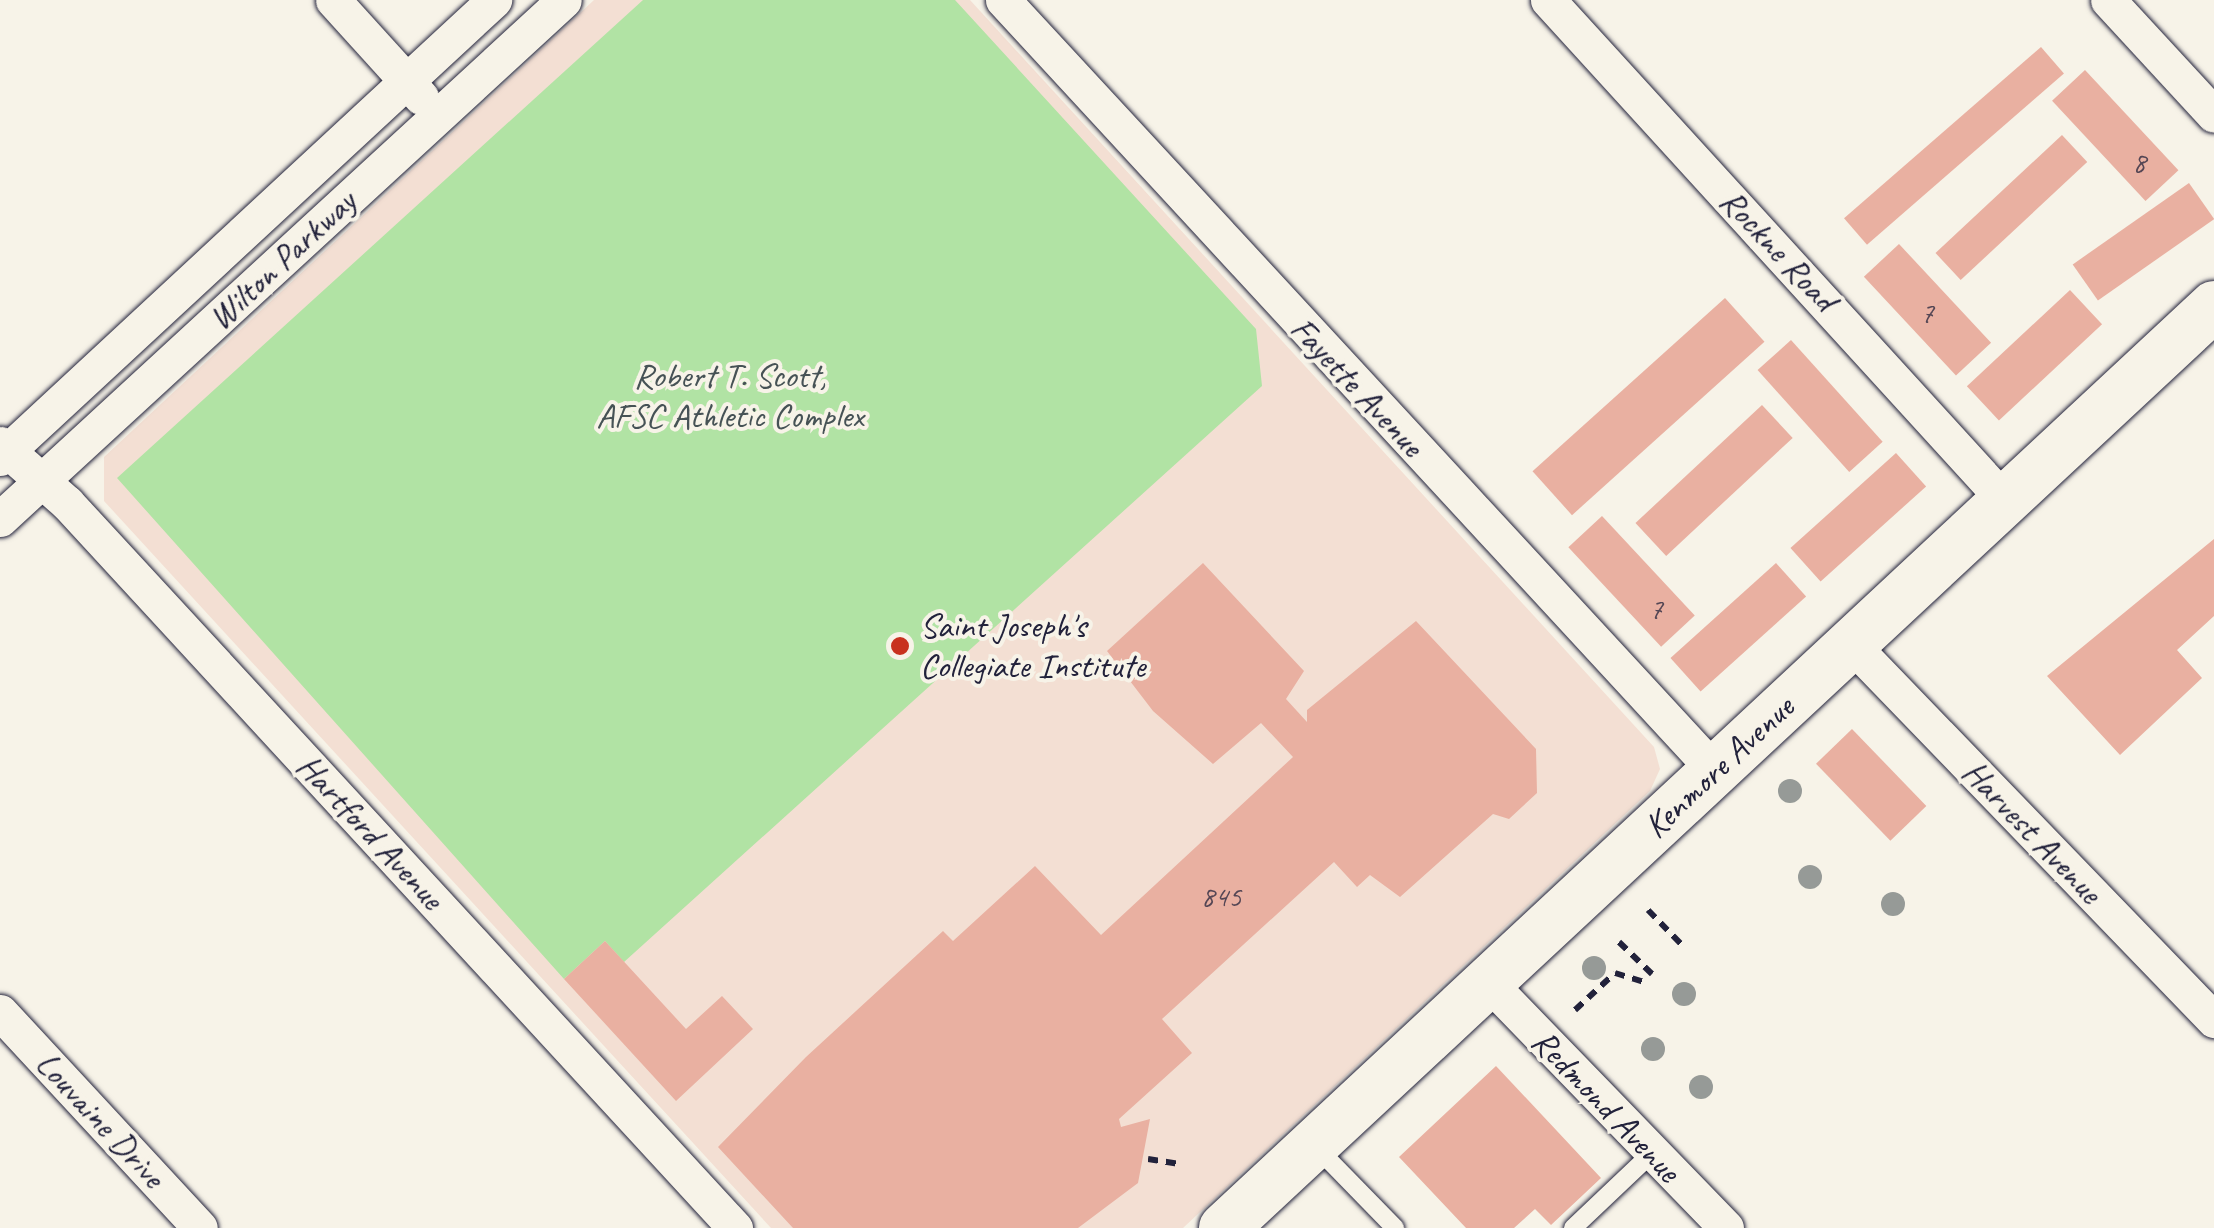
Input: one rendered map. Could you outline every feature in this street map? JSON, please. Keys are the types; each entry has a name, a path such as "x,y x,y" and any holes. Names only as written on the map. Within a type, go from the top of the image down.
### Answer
{"main road":[{"name":"Kenmore Avenue","path":"1224,1228 2214,306"}],"street":[{"path":"332,0 438,116"},
{"name":"Wilton Parkway","path":"2,451 494,0"},
{"name":"Wilton Parkway","path":"0,519 564,0"},
{"name":"Fayette Avenue","path":"1003,0 1714,771"},
{"name":"Rockne Road","path":"1548,0 2006,500"},
{"path":"2108,0 2214,115"},
{"name":"Hartford Avenue","path":"2,451 37,485 68,502 735,1228"},
{"name":"Harvest Avenue","path":"1851,644 2214,1020"},
{"name":"Redmond Avenue","path":"1488,982 1726,1228"},
{"name":"Louvaine Drive","path":"0,1012 200,1228"}],"lane":[{"path":"1314,1144 1394,1228"},
{"path":"1573,1228 1652,1152"}],"path":[{"path":"1648,910 1682,945"},
{"path":"1620,942 1652,974"},
{"path":"1575,1010 1616,973 1644,982"},
{"path":"1148,1159 1180,1164"}],"shaded area":[{"name":"Saint Joseph's Collegiate Institute","path":"594,0 970,0 1654,747 1660,769 1650,791 1183,1228 771,1228 104,501 104,457"}],"green space":[{"name":"Robert T. Scott, AFSC Athletic Complex","path":"643,0 955,0 1256,329 1262,386 624,962 605,941 564,979 117,478"}],"building":[{"path":"2041,47 2064,73 1867,245 1844,218"},
{"path":"2085,70 2178,170 2146,201 2052,101"},
{"path":"2062,135 2087,162 1961,280 1935,253"},
{"path":"2189,183 2214,219 2098,300 2073,264"},
{"path":"1899,244 1991,343 1956,375 1864,277"},
{"path":"2070,290 2102,324 1999,421 1967,386"},
{"path":"1725,298 1764,342 1572,515 1533,471"},
{"path":"1791,340 1883,442 1849,472 1758,370"},
{"path":"1762,405 1793,438 1666,556 1635,523"},
{"path":"1896,453 1926,486 1821,581 1790,548"},
{"path":"1602,516 1695,615 1661,647 1568,547"},
{"path":"2214,539 2214,616 2177,650 2202,678 2120,755 2047,676"},
{"name":"Saint Joseph's Collegiate Institute","path":"1203,563 1304,671 1286,699 1307,722 1307,710 1416,621 1536,749 1537,793 1509,819 1493,814 1400,897 1370,875 1357,887 1334,862 1162,1019 1192,1053 1119,1119 1121,1127 1150,1119 1138,1183 1078,1228 793,1228 718,1147 806,1057 943,931 953,941 1035,866 1101,935 1293,757 1261,723 1213,764 1153,711 1107,651"},
{"path":"1776,563 1806,596 1701,691 1670,658"},
{"path":"1852,729 1926,806 1890,841 1816,764"},
{"path":"605,941 686,1029 722,996 753,1029 676,1101 564,979"},
{"path":"1496,1066 1601,1178 1551,1225 1535,1209 1514,1228 1466,1228 1399,1157"}],"place":[{"name":"Saint Joseph's Collegiate Institute","path":"900,646"}]}
